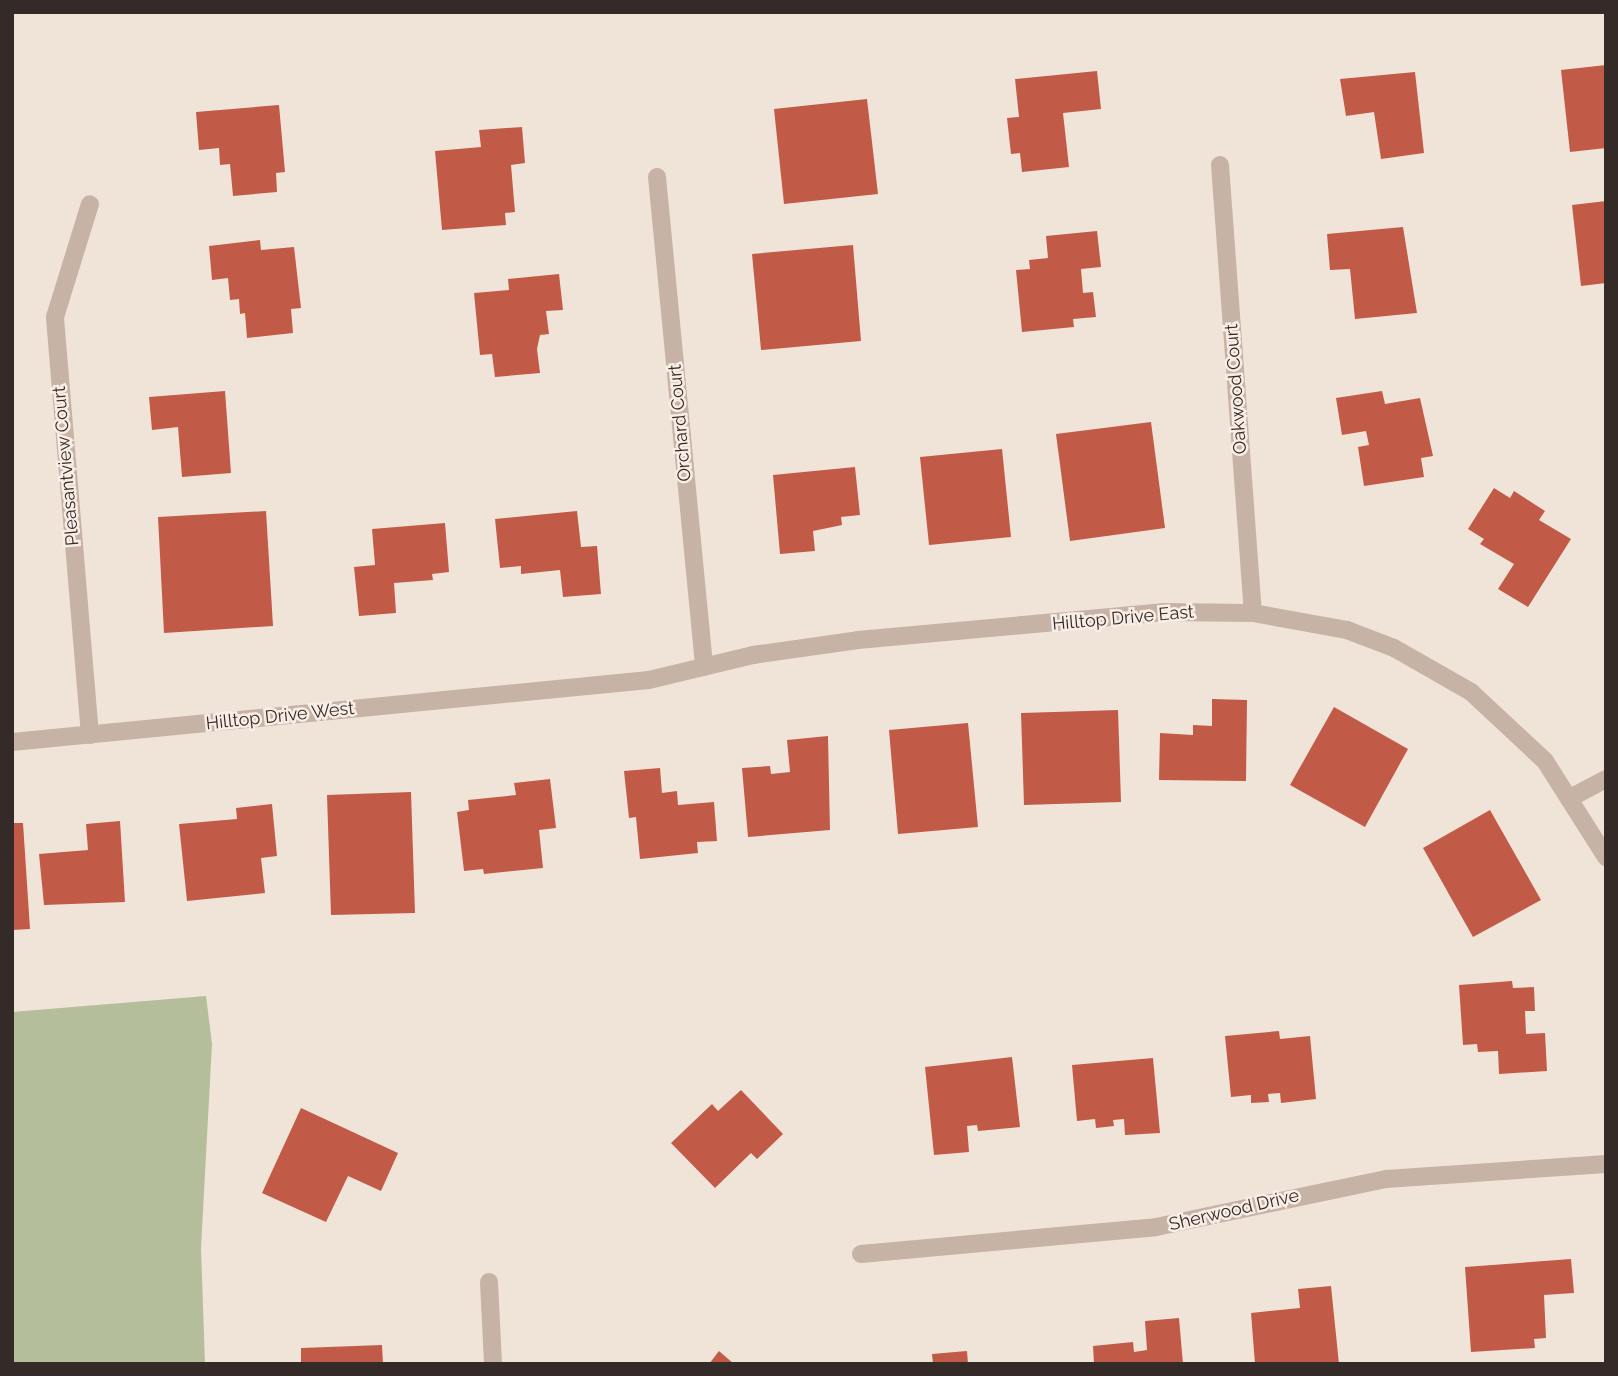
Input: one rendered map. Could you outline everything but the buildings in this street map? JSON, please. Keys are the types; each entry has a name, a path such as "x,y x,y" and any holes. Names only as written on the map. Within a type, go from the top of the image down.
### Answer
{"street":[{"name":"Oakwood Court","path":"1220,164 1253,613"},
{"name":"Orchard Court","path":"657,177 705,667"},
{"name":"Pleasantview Court","path":"90,204 55,317 90,734"},
{"name":"Hilltop Drive East","path":"548,690 649,680 753,654 858,640 1163,612 1253,613 1347,631 1439,671 1510,724 1572,797 1606,857"},
{"name":"Hilltop Drive West","path":"12,742 548,690"},
{"path":"1572,797 1606,779"},
{"name":"Sherwood Drive","path":"861,1254 1156,1227 1386,1179 1606,1164"},
{"path":"489,1282 493,1364"}],"green space":[{"path":"206,996 212,1044 201,1248 205,1364 12,1364 12,1012"}]}
